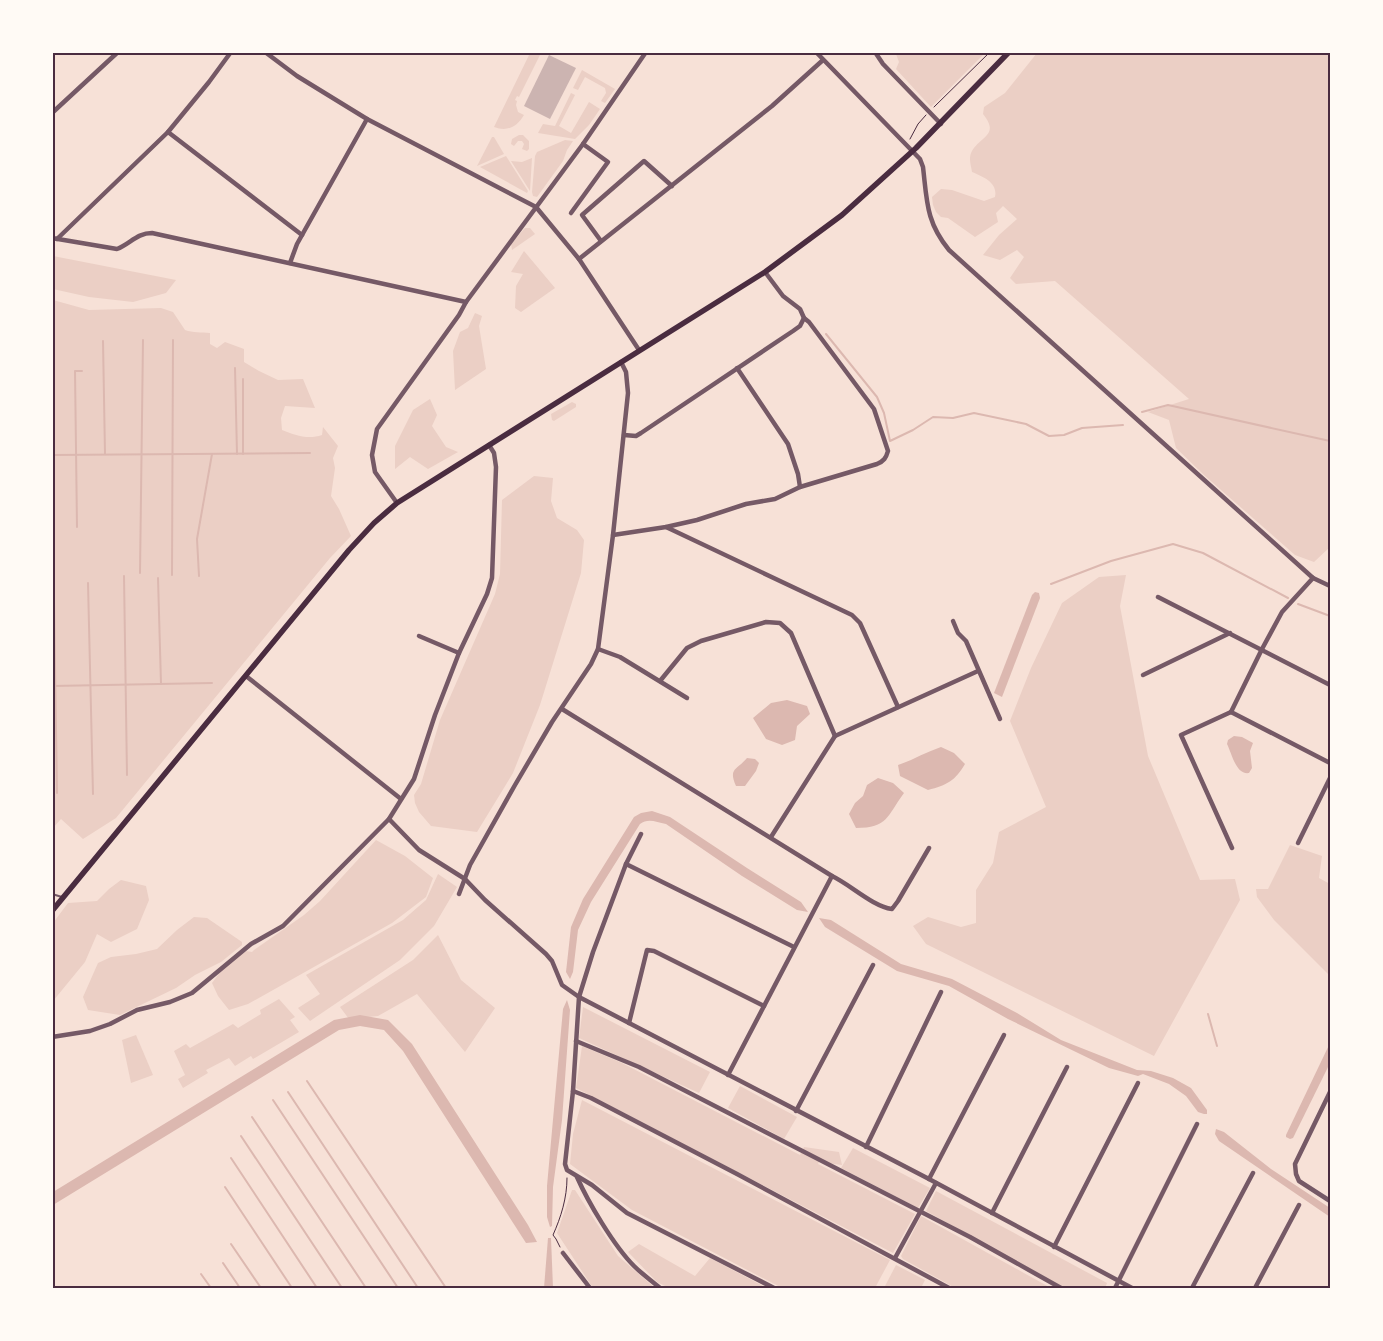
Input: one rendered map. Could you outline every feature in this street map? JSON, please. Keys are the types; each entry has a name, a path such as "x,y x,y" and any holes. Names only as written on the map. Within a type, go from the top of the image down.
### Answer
{"main road":[{"path":"52,911 349,550 374,523 397,503 765,272 851,208 941,124 1009,52"}],"street":[{"path":"52,113 118,52"},
{"path":"55,238 168,132 231,52"},
{"path":"265,52 297,76 367,119 536,207 579,258 640,350"},
{"path":"397,503 375,472 372,456 377,429 459,316 466,302 583,144 646,52"},
{"path":"816,52 904,145 920,159 923,167 930,219 949,250 1313,578 1330,586"},
{"path":"875,52 883,64 941,124"},
{"path":"579,258 772,106 823,60"},
{"path":"290,263 302,235 367,119"},
{"path":"168,132 302,235"},
{"path":"571,212 608,162 583,144"},
{"path":"601,241 582,215 644,161 672,186"},
{"path":"55,238 117,249 124,247 144,233 152,232 466,302"},
{"path":"613,535 666,527 697,520 746,504 775,499 800,487 877,464 887,457 888,451 874,409 810,322 804,318 800,309 783,296 765,272"},
{"path":"624,435 636,436 800,326 804,318"},
{"path":"459,894 470,865 552,722 591,664 598,649 624,435 628,382 621,362"},
{"path":"737,368 788,444 798,474 800,487"},
{"path":"52,1036 90,1031 110,1024 137,1010 170,1002 192,993 251,944 283,926 389,819 420,766 435,715 459,653 492,578 496,466 494,453 489,445"},
{"path":"666,527 852,615 860,623 898,707"},
{"path":"1232,848 1181,735 1231,712 1282,612 1313,578"},
{"path":"1158,597 1330,685"},
{"path":"953,620 958,633 966,641 1000,719"},
{"path":"660,681 680,655 694,644 766,622 780,623 791,633 835,736"},
{"path":"1143,675 1230,633"},
{"path":"419,636 459,653"},
{"path":"598,649 620,657 687,698"},
{"path":"771,837 835,736 978,671"},
{"path":"246,676 401,799"},
{"path":"562,708 882,907 892,909 929,848"},
{"path":"1231,712 1330,763"},
{"path":"1298,843 1330,778"},
{"path":"389,819 419,850 465,879 485,900 546,954 552,961 562,985 579,997 929,1179 1132,1288"},
{"path":"640,834 626,864 579,997 565,1164 567,1170 592,1185 627,1213 774,1288"},
{"path":"626,864 794,947"},
{"path":"728,1075 832,876"},
{"path":"630,1023 647,950 654,951 764,1006"},
{"path":"796,1111 873,966"},
{"path":"866,1147 941,992"},
{"path":"929,1179 1004,1035"},
{"path":"576,1040 639,1066 920,1213 970,1237 1061,1288"},
{"path":"992,1213 1067,1066"},
{"path":"1054,1247 1138,1082"},
{"path":"572,1091 590,1098 737,1174 950,1288"},
{"path":"1330,1092 1295,1164 1299,1181 1330,1201"},
{"path":"1115,1288 1197,1124"},
{"path":"1192,1288 1252,1173"},
{"path":"577,1176 610,1235 623,1253 633,1265 660,1288"},
{"path":"895,1258 936,1183"},
{"path":"1255,1288 1299,1205"},
{"path":"563,1253 590,1288"}],"lane":[{"path":"52,894 64,898"}],"path":[{"path":"904,145 909,141 918,124 929,112 990,52"},
{"path":"563,1253 553,1235 560,1218 567,1190 567,1170"}],"shaded area":[{"path":"897,52 985,53 931,107 896,69 899,62"},
{"path":"530,53 541,53 519,97 517,96 515,100 517,101 518,112 524,115 518,123 507,129 494,127"},
{"path":"1037,53 1330,53 1330,547 1314,562 1295,555 1204,475 1176,448 1169,420 1148,412 1189,399 1055,281 1016,284 1010,278 1024,257 1017,250 1000,260 983,255 999,235 1017,219 1003,206 996,213 998,222 975,237 948,218 941,217 936,212 932,197 941,189 952,190 984,201 995,197 992,184 985,178 972,172 970,162 972,151 989,131 988,121 983,114 984,107 1005,93"},
{"path":"582,70 615,89 605,103 601,101 606,93 605,88 585,77 578,90 573,88"},
{"path":"571,93 575,95 559,126 571,133 589,102 600,109 589,125 575,139 538,133 543,124 555,126"},
{"path":"523,135 529,141 529,149 527,151 522,149 524,144 522,141 518,141 514,146 511,144 512,139"},
{"path":"492,137 494,137 504,154 477,166"},
{"path":"565,140 573,141 563,161 537,197 533,196 535,156 537,152"},
{"path":"506,156 528,191 527,193 480,167"},
{"path":"532,158 530,191 511,161 522,162"},
{"path":"525,228 530,228 535,234 512,250 511,244"},
{"path":"524,251 555,288 521,312 515,308 516,286 523,274 511,272"},
{"path":"53,256 176,280 166,293 133,302 89,297 53,289"},
{"path":"53,300 89,310 161,308 173,312 185,330 210,333 210,344 217,348 225,342 244,349 244,362 259,371 278,380 303,379 315,408 285,406 281,418 282,430 296,435 312,437 322,435 323,427 338,446 333,458 335,468 331,496 351,536 330,558 116,818 83,839 61,819 53,828"},
{"path":"475,313 482,316 479,326 486,369 455,390 453,351 460,332 468,328"},
{"path":"430,399 437,415 432,426 446,447 458,452 428,469 410,457 395,469 395,446 413,410"},
{"path":"572,402 576,404 576,407 554,421 552,420 551,414"},
{"path":"534,476 553,478 551,501 557,518 577,530 584,540 581,573 540,705 513,773 477,832 431,826 419,812 414,795 421,784 440,720 495,594 500,574 502,500"},
{"path":"1126,575 1120,606 1148,756 1200,880 1235,879 1240,900 1154,1056 926,944 913,926 928,917 961,927 976,923 976,890 993,863 999,832 1046,807 1010,721 1031,668 1062,603 1099,577"},
{"path":"1035,592 1039,593 1040,598 1002,697 994,693 1032,595"},
{"path":"787,700 807,706 810,714 797,726 795,740 782,745 766,739 753,718 771,703"},
{"path":"1234,736 1242,737 1253,743 1250,751 1252,768 1249,773 1241,771 1227,744 1228,740"},
{"path":"941,747 954,753 965,764 958,775 950,782 928,790 900,776 898,765"},
{"path":"747,758 755,759 759,763 756,771 745,786 736,786 733,772"},
{"path":"878,778 893,783 904,793 890,814 881,823 875,826 856,828 849,814 855,803 863,796 867,785"},
{"path":"652,811 670,817 801,902 808,912 797,910 742,876 666,824 646,821 640,824 591,902 578,930 573,972 570,979 566,972 571,927 583,899 634,817 641,813"},
{"path":"376,840 405,856 433,878 426,897 392,923 248,1004 229,1010 218,996 212,983 224,967 246,951 252,952 304,915 320,901"},
{"path":"1290,845 1322,856 1319,878 1330,884 1330,976 1274,920 1257,897 1256,889 1268,889"},
{"path":"438,874 457,887 434,926 400,960 310,1021 298,1008 320,994 306,975 403,920 426,900"},
{"path":"121,880 146,886 149,900 137,929 111,942 97,934 85,962 53,1001 53,923 68,903 97,901"},
{"path":"194,917 207,918 242,942 242,945 221,962 195,975 176,988 120,1015 88,1010 83,997 98,963 111,957 157,949"},
{"path":"819,918 831,920 901,964 952,979 1017,1013 1061,1040 1137,1070 1151,1071 1173,1078 1191,1088 1207,1110 1207,1114 1198,1112 1186,1096 1169,1084 1143,1074 1138,1076 1109,1068 1008,1019 949,986 897,971 825,927"},
{"path":"438,935 461,980 495,1008 465,1052 417,994 378,1016 349,1019 340,1007 413,960"},
{"path":"279,999 295,1017 290,1020 299,1032 253,1059 251,1056 235,1066 229,1058 206,1070 208,1073 183,1088 178,1079 185,1075 174,1051 186,1044 190,1048 233,1024 238,1028 261,1014 260,1010"},
{"path":"567,1000 570,1010 562,1120 553,1187 552,1226 550,1227 547,1217 547,1186 563,1009"},
{"path":"583,1007 710,1072 699,1093 579,1038"},
{"path":"360,1015 388,1020 412,1044 537,1242 526,1243 403,1051 384,1030 360,1026 339,1030 53,1205 53,1192 334,1020"},
{"path":"136,1035 153,1075 131,1083 122,1040"},
{"path":"1330,1043 1330,1063 1293,1138 1290,1139 1286,1135"},
{"path":"582,1046 622,1063 800,1155 804,1147 839,1152 842,1165 819,1162 818,1164 915,1214 893,1253 576,1088"},
{"path":"740,1086 797,1117 784,1139 728,1108"},
{"path":"582,1100 890,1260 875,1288 782,1288 632,1210 570,1164 573,1134"},
{"path":"1216,1129 1224,1132 1271,1169 1330,1208 1330,1217 1219,1141 1215,1134"},
{"path":"853,1148 930,1188 918,1208 841,1168"},
{"path":"572,1190 575,1190 618,1256 655,1288 593,1288 557,1233"},
{"path":"936,1191 1107,1283 1105,1288 1065,1288 926,1211"},
{"path":"921,1216 1051,1288 955,1288 903,1259 901,1256"},
{"path":"548,1238 551,1238 553,1288 544,1288"},
{"path":"639,1244 695,1276 710,1258 767,1288 669,1288 657,1282 628,1252"},
{"path":"896,1265 925,1280 921,1288 884,1288"}],"building":[{"path":"549,55 576,68 550,119 524,106"}],"waterway":[{"path":"826,334 877,397 884,413 890,441 913,430 933,417 953,418 974,413 1026,424 1049,436 1064,435 1082,428 1123,425"},
{"path":"140,573 143,340"},
{"path":"172,575 173,340"},
{"path":"103,341 105,454"},
{"path":"235,368 237,454"},
{"path":"77,527 75,371 82,371"},
{"path":"243,379 243,454"},
{"path":"1142,412 1168,405 1330,441"},
{"path":"52,455 310,453"},
{"path":"199,576 197,539 212,454"},
{"path":"1051,584 1111,561 1173,544 1203,553 1288,598"},
{"path":"124,576 127,775"},
{"path":"158,578 161,684"},
{"path":"88,583 93,794"},
{"path":"54,601 57,793"},
{"path":"1298,604 1330,616"},
{"path":"52,686 212,683"},
{"path":"1208,1014 1217,1046"},
{"path":"307,1081 446,1288"},
{"path":"288,1092 418,1288"},
{"path":"273,1100 398,1288"},
{"path":"252,1117 366,1288"},
{"path":"241,1136 342,1288"},
{"path":"231,1158 317,1288"},
{"path":"225,1187 292,1288"},
{"path":"231,1244 261,1288"},
{"path":"223,1263 240,1288"},
{"path":"201,1274 211,1288"}]}
